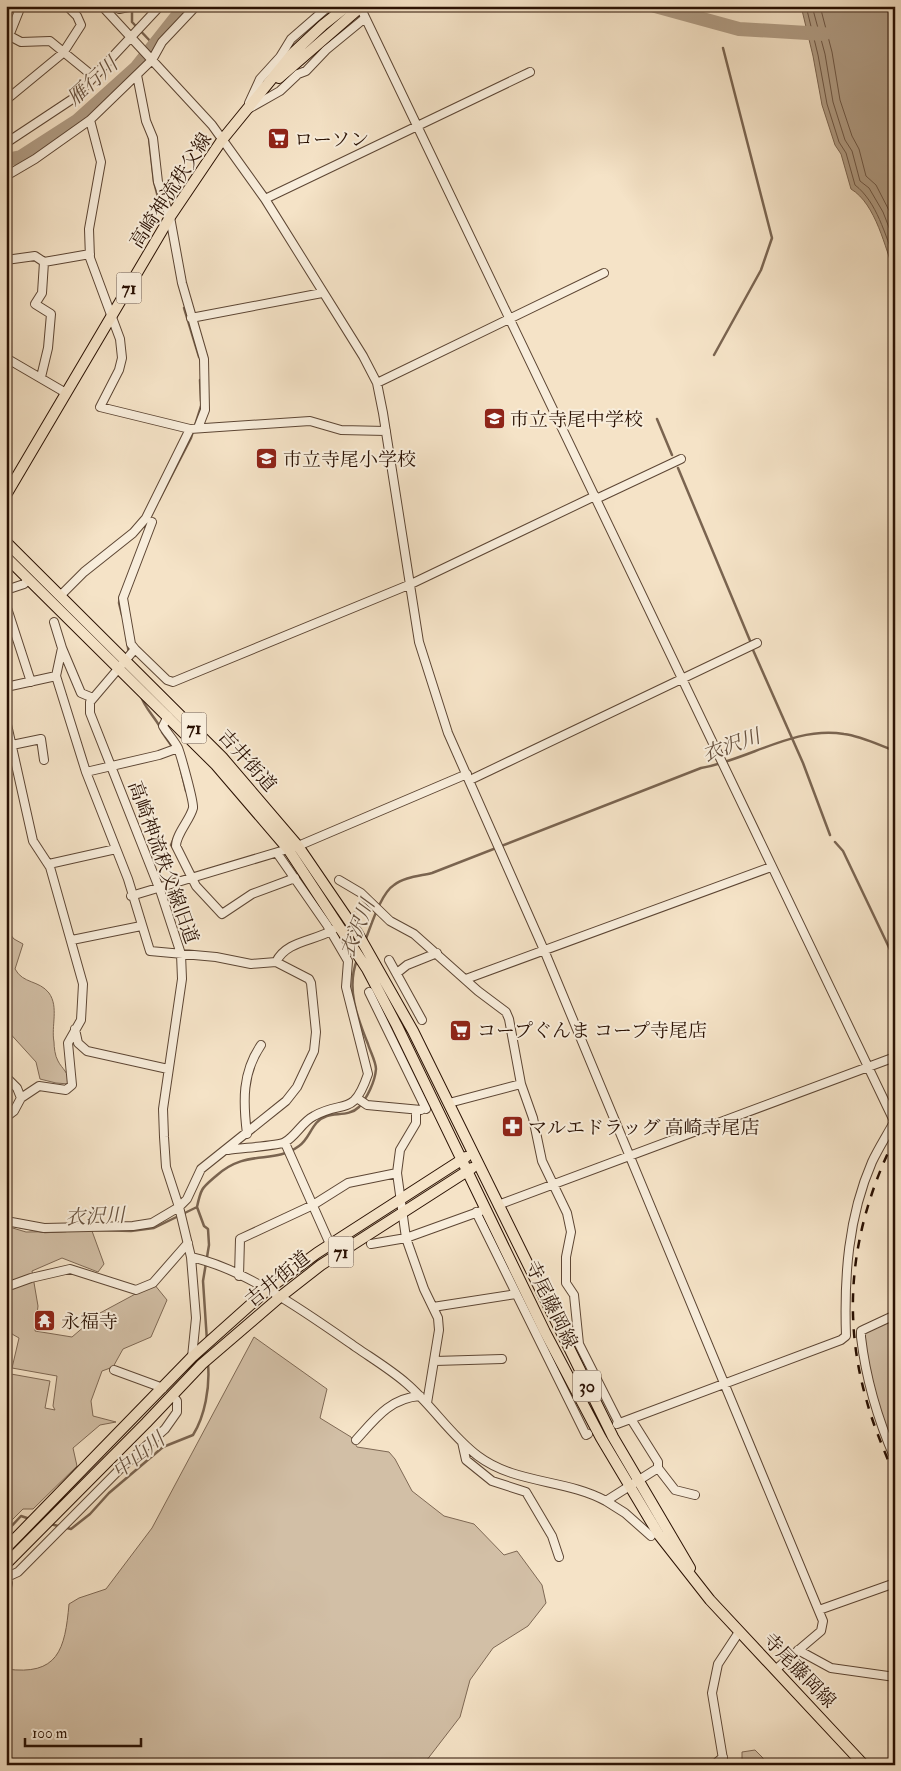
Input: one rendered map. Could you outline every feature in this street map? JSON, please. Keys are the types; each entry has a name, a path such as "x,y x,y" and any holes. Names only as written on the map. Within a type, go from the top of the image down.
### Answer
{"main road":[{"name":"高崎神流秩父線","path":"6,495 112,318 170,216 222,140 292,54 347,6"},
{"name":"高崎神流秩父線","path":"264,90 363,12"},
{"name":"吉井街道","path":"6,542 222,757 293,848 370,952 449,1103"},
{"name":"吉井街道","path":"6,557 117,669 168,716 293,848 367,969 397,1026 431,1108"},
{"name":"71","path":"449,1103 478,1165"},
{"name":"71","path":"431,1108 466,1171"},
{"name":"吉井街道","path":"172,1395 214,1353 280,1297 461,1160 472,1154"},
{"name":"吉井街道","path":"192,1357 267,1290 330,1244 478,1165"},
{"name":"寺尾藤岡線","path":"478,1165 659,1534 710,1600 864,1765"},
{"name":"寺尾藤岡線","path":"466,1171 481,1210 601,1438 634,1484"},
{"name":"71","path":"6,1548 192,1357"},
{"name":"71","path":"6,1564 172,1395"}],"street":[{"path":"21,6 11,31 6,35 21,42 50,41 94,77"},
{"path":"6,100 63,53 81,25 77,16 67,6"},
{"path":"102,6 212,125 264,199 363,356 376,383 386,431 419,642 448,733 544,950 628,1157 823,1621 821,1631 775,1670"},
{"path":"116,6 119,9 130,7"},
{"path":"6,143 74,98 160,6"},
{"path":"6,176 35,159 90,120 152,60 162,42 196,6"},
{"path":"246,110 260,79 280,57 291,39 329,6"},
{"path":"246,110 280,91 298,74 306,72 363,12 894,1122 873,1162 854,1221 846,1271 846,1336 841,1340 618,1424 579,1344 574,1295 566,1282 566,1257 571,1232 567,1213 555,1184 542,1161 506,1012 414,934 390,921 371,902 339,880"},
{"path":"264,199 530,72"},
{"path":"60,596 84,572 133,532 146,518 205,410 204,359 182,283 170,216 158,182 153,138 146,121 137,75"},
{"path":"90,120 101,162 89,229 90,254 112,318 122,358 119,370 100,407 194,428 310,421 341,430 386,431"},
{"path":"6,260 35,256 44,262 90,254"},
{"path":"41,377 48,348 51,314 35,304 42,293 44,262"},
{"path":"376,383 604,274"},
{"path":"191,318 322,293"},
{"path":"6,358 66,393"},
{"path":"152,522 123,598 130,644 168,680 173,682 411,584 681,459"},
{"path":"6,590 24,584 28,580"},
{"path":"6,604 31,682"},
{"path":"54,622 62,648 81,693 92,698 135,650"},
{"path":"131,896 293,848 469,777 757,643"},
{"path":"6,1221 44,1228 152,1224 179,1207 187,1198 201,1169 218,1155 228,1150 286,1102 307,1069 314,1051 316,1032 312,983 309,979 276,962 251,964 216,957 150,951 131,896 128,879 86,772 56,676 62,648"},
{"path":"6,687 56,676"},
{"name":"高崎神流秩父線旧道","path":"92,698 90,713 159,887 181,954 182,979 163,1109 166,1167 179,1207 191,1257 196,1318 192,1357"},
{"path":"168,716 163,726 178,748 194,806 176,842 176,846 196,886 222,914 252,894 295,878"},
{"path":"6,720 33,841 48,864 72,940 83,984 82,1013 68,1043 72,1085 66,1090 39,1086 21,1098 14,1111 6,1117"},
{"path":"12,745 41,739 44,760"},
{"path":"86,772 159,755 178,748"},
{"path":"48,864 116,848"},
{"path":"228,1150 284,1144 312,1116 345,1108 357,1098 368,1074 366,1061 354,1027 346,987 348,961 332,930 277,853"},
{"path":"466,979 772,866"},
{"path":"72,940 142,926"},
{"path":"276,962 282,953 293,945 332,930"},
{"path":"397,973 407,966 437,953"},
{"path":"389,960 422,1020"},
{"path":"357,1098 367,1105 416,1111 431,1108 369,992"},
{"path":"76,1029 78,1043 87,1051 168,1069"},
{"path":"246,1134 243,1103 250,1061 261,1045"},
{"path":"498,1206 895,1057"},
{"path":"6,1077 17,1088 21,1098"},
{"path":"449,1103 522,1084"},
{"path":"416,1111 416,1123 400,1150 397,1173 406,1238 433,1307 439,1330 427,1403"},
{"path":"284,1144 330,1244"},
{"path":"239,1276 240,1239 312,1205 348,1182 397,1173"},
{"path":"371,1244 406,1238 481,1210 516,1294 586,1435 588,1434"},
{"path":"6,1287 31,1278 70,1269 136,1290 153,1282 188,1242"},
{"path":"191,1257 210,1262 280,1297 386,1368 420,1396 462,1442 478,1456 505,1470 573,1488 606,1501 625,1513 651,1536"},
{"path":"433,1307 516,1294"},
{"path":"895,1315 865,1329 861,1332 861,1337 871,1391 881,1428 895,1459"},
{"path":"435,1361 502,1360"},
{"path":"114,1370 163,1388"},
{"path":"6,1592 7,1576 18,1572 65,1522 119,1470 166,1429 177,1412 178,1401 172,1395"},
{"path":"356,1440 383,1410 396,1401 420,1396"},
{"path":"631,1420 658,1462 658,1468 675,1490 695,1495"},
{"path":"462,1442 466,1460 492,1481 526,1492 552,1536 559,1557"},
{"path":"606,1501 658,1468"},
{"path":"819,1610 895,1583"},
{"path":"714,1765 723,1761 712,1693 718,1664 739,1632"},
{"path":"798,1650 831,1668 895,1677"}],"shaded area":[{"path":"6,929 14,939 23,944 15,969 18,974 41,986 52,998 54,1004 53,1036 55,1052 58,1061 68,1076 69,1084 40,1079 36,1062 6,1029"},
{"path":"6,1226 26,1232 92,1231 104,1264 98,1272 62,1258 32,1271 38,1306 35,1331 72,1337 100,1313 154,1284 167,1300 151,1337 123,1349 113,1367 102,1371 91,1401 93,1416 116,1422 100,1425 73,1448 77,1466 33,1509 23,1509 6,1526 6,1395 11,1374 50,1381 45,1408 55,1410 53,1406 57,1376 12,1368 19,1338 12,1334 6,1323"},
{"path":"895,1318 895,1449 875,1394 864,1337 865,1333"},
{"path":"254,1337 327,1389 320,1418 351,1437 357,1447 389,1452 395,1459 412,1491 444,1516 474,1524 504,1555 517,1551 542,1585 546,1603 528,1626 493,1648 470,1680 460,1717 423,1765 6,1765 6,1669 23,1670 48,1664 61,1647 65,1635 69,1604 79,1598 106,1589 152,1528"},
{"path":"755,1750 763,1758 765,1765 742,1765 742,1752"}],"water":[{"path":"801,6 895,6 895,274 879,227 867,205 851,189 841,154 835,145 822,105"}],"waterway":[{"name":"雁行川","path":"6,160 21,157 77,121 136,68 185,6"},
{"name":"雁行川","path":"655,6 739,29 824,34"},
{"path":"132,8 132,22 153,44"},
{"path":"714,355 761,270 772,238 723,48"},
{"path":"149,138 154,182 160,205"},
{"path":"184,308 199,357"},
{"path":"200,380 201,401"},
{"path":"159,500 191,438 201,406"},
{"path":"657,419 672,455"},
{"path":"678,468 751,643"},
{"path":"120,596 119,603 122,615"},
{"path":"126,633 129,655"},
{"name":"衣沢川","path":"753,650 803,763 830,835"},
{"path":"141,696 144,704 160,727"},
{"path":"162,732 173,748"},
{"name":"衣沢川","path":"365,941 381,902 389,889 398,882 407,878 432,873 701,768 719,764 789,739 825,733 857,737 895,751"},
{"path":"179,762 186,791"},
{"path":"174,849 171,845 175,836"},
{"path":"835,842 843,851 895,960"},
{"name":"衣沢川","path":"197,1207 201,1192 205,1186 227,1167 249,1159 289,1152 303,1143 314,1126 322,1118 352,1112 365,1099 376,1069 354,1002 353,981 357,960"},
{"name":"中山川","path":"197,1207 204,1226 208,1229 209,1245 203,1281 207,1341"},
{"name":"衣沢川","path":"96,1230 131,1231 154,1228 197,1207"},
{"name":"衣沢川","path":"10,1225 45,1232 66,1231"},
{"name":"中山川","path":"50,1524 71,1529 90,1514 109,1493 163,1447 193,1435 201,1419 206,1401 208,1364"},
{"name":"中山川","path":"6,1532 21,1516 30,1519"}],"tunnel":[{"path":"344,923 357,914"}],"railway":[{"path":"895,1138 869,1202 855,1267 853,1300 854,1334 867,1402 895,1477"}],"place":[{"name":"ローソン","path":"278,139"},
{"name":"市立寺尾中学校","path":"494,419"},
{"name":"市立寺尾小学校","path":"267,459"},
{"name":"コープぐんま コープ寺尾店","path":"461,1030"},
{"name":"マルエドラッグ 高崎寺尾店","path":"512,1127"},
{"name":"永福寺","path":"45,1321"}]}
